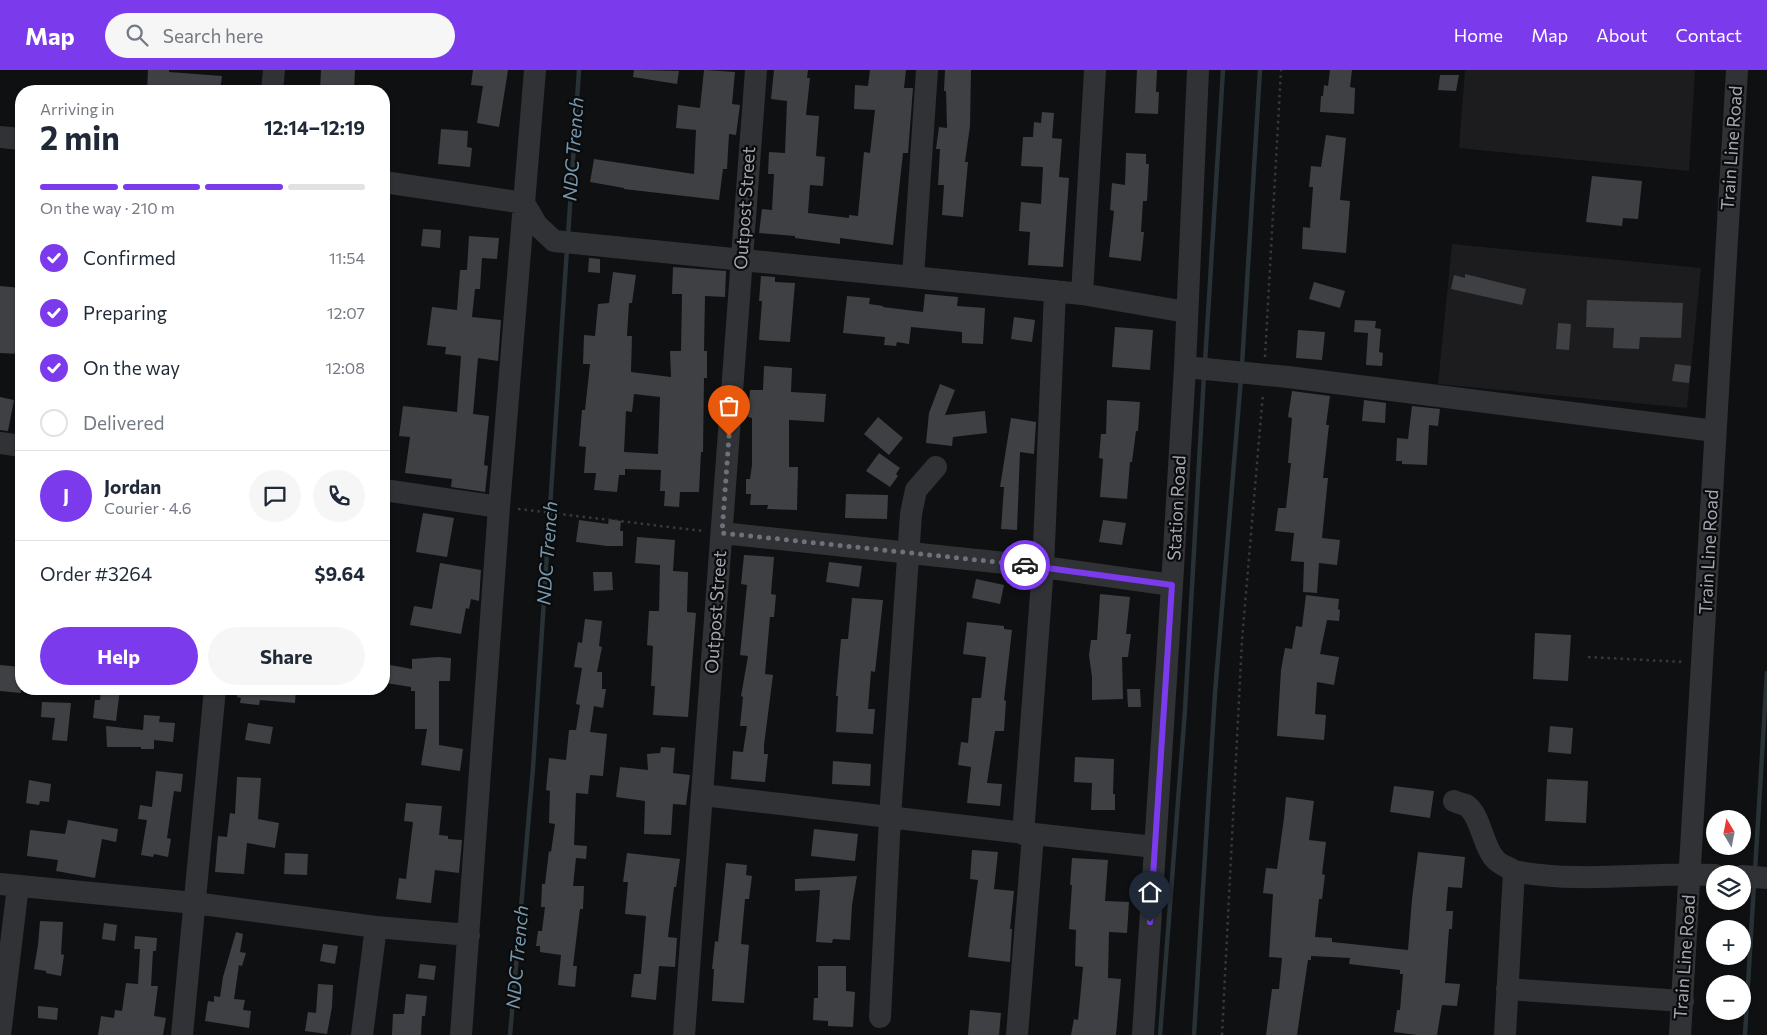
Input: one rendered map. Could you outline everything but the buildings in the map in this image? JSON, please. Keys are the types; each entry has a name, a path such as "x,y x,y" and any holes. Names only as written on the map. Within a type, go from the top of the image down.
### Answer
{"street":[{"path":"273,85 274,70"},
{"path":"461,1035 499,507 535,70"},
{"name":"Outpost Street","path":"684,1035 756,70"},
{"path":"913,277 926,70"},
{"path":"1082,294 1095,70"},
{"name":"Station Road","path":"1143,1035 1185,366 1198,70"},
{"name":"Train Line Road","path":"1680,1035 1703,663 1714,431 1737,70"},
{"path":"0,137 15,138"},
{"path":"390,183 524,203"},
{"path":"524,203 537,225 562,242 1082,294 1186,312"},
{"path":"1017,1035 1043,567 1055,291"},
{"path":"1185,366 1271,375 1714,431"},
{"path":"0,443 15,445"},
{"path":"880,1017 890,817 911,514 916,490 936,467"},
{"path":"390,491 499,507"},
{"path":"722,533 1043,567 1172,585"},
{"path":"182,1035 214,695"},
{"path":"702,795 1028,835 1155,847"},
{"path":"1454,801 1466,806 1473,815 1481,831 1486,848 1495,860 1514,870 1562,877 1706,875"},
{"path":"1505,1035 1514,870"},
{"path":"1751,877 1767,878"},
{"path":"0,1035 9,885 194,903 376,928 469,934"},
{"path":"362,1035 376,928"},
{"path":"1508,989 1683,1001"}],"path":[{"path":"1222,1035 1242,640 1271,375 1281,70"},
{"path":"499,507 722,533"},
{"path":"1588,657 1703,663"}],"shaded area":[{"path":"1465,70 1695,70 1689,171 1459,148"},
{"path":"1452,244 1701,268 1687,408 1438,384"}],"waterway":[{"name":"NDC Trench","path":"568,236 579,70"},
{"path":"1205,363 1223,70"},
{"path":"1242,365 1260,70"},
{"name":"NDC Trench","path":"510,1035 533,768 567,248"},
{"path":"1160,1035 1185,710 1204,375"},
{"path":"1194,1035 1215,693 1241,378"},
{"path":"1755,871 1767,673"},
{"path":"1745,1035 1754,884"}],"way so far":[{"path":"729,436 722,533 1025,565"}],"route":[{"path":"1025,565 1172,585 1150,922"}]}
